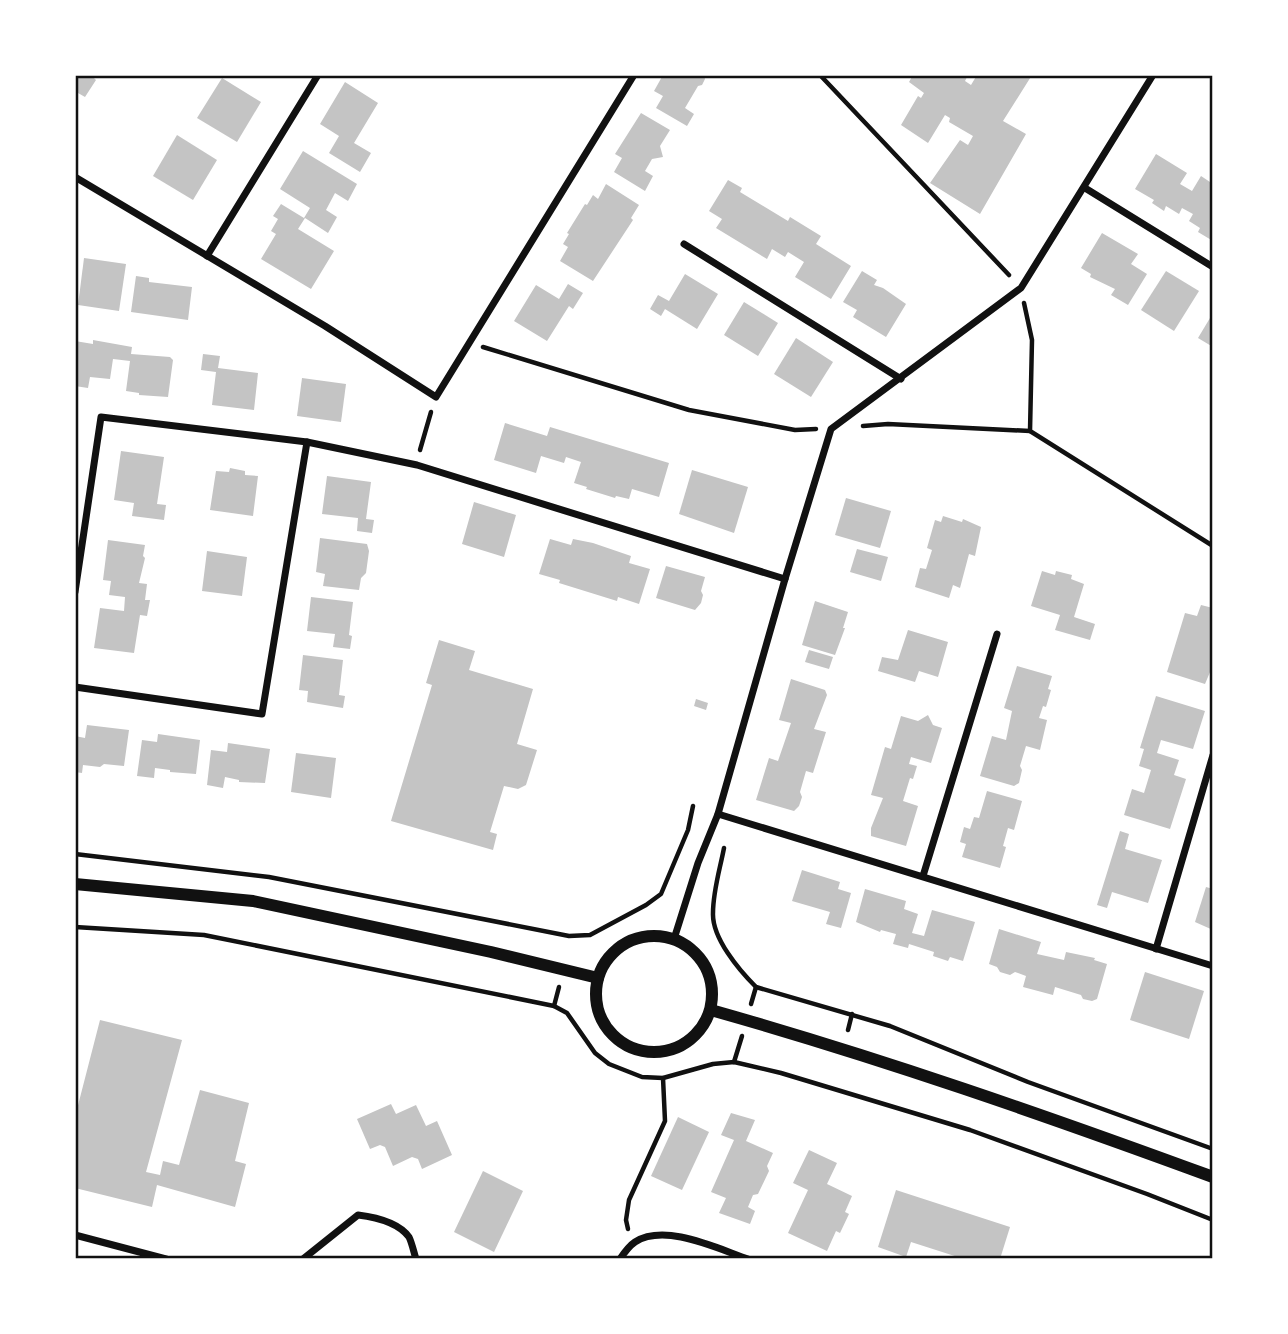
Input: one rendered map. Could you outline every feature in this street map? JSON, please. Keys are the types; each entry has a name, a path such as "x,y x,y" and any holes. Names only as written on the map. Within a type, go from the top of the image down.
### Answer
{"street":[{"path":"206,256 318,75"},
{"path":"75,177 325,326 436,397 634,75"},
{"path":"674,939 698,863 718,814 831,429 1021,288 1153,75"},
{"path":"1085,188 1213,267"},
{"path":"684,244 901,379"},
{"path":"75,593 101,417 307,442 417,465 785,579"},
{"path":"75,687 262,714 307,442"},
{"path":"923,876 997,634"},
{"path":"1156,949 1213,755"},
{"path":"718,814 1213,966"},
{"path":"75,884 253,901 478,949 598,978"},
{"path":"649,936 674,939 692,949 706,966 713,988 711,1010 701,1030 685,1044 666,1052 646,1052 626,1045 610,1033 600,1016 596,996 598,978 610,956 628,942 649,936"},
{"path":"711,1010 842,1048 1213,1177"},
{"path":"303,1259 358,1215 374,1217 394,1226 409,1237 416,1259"},
{"path":"620,1259 632,1243 647,1236 665,1233 748,1259"},
{"path":"75,1235 166,1259"}],"path":[{"path":"820,75 1021,288 1032,340 1030,431"},
{"path":"471,338 486,349 689,410 794,430 888,424 1030,431 1213,546"},
{"path":"417,465 436,397"},
{"path":"75,854 269,877 569,936 590,935 662,894 688,830 693,806"},
{"path":"718,814 726,836 713,912 714,925 743,974 756,986 890,1026 1028,1082 1213,1149"},
{"path":"75,927 204,935 554,1006 566,1013 595,1053 609,1064 642,1077 663,1078 713,1064 734,1062 781,1073 970,1130 1213,1220"},
{"path":"632,1243 626,1220 629,1200 665,1121 663,1078"}],"building":[{"path":"75,75 91,75 96,80 85,97 78,93 75,98"},
{"path":"663,75 704,75 702,85 698,86 685,108 694,114 687,126 656,108 663,96 654,91"},
{"path":"913,75 968,75 965,81 971,85 977,75 1032,75 1003,121 1026,134 980,214 930,183 960,140 968,145 973,136 949,122 950,118 945,115 928,143 901,125 918,96 921,98 924,93 909,82"},
{"path":"222,78 261,102 237,142 197,118"},
{"path":"345,82 378,103 354,143 371,153 360,172 329,153 339,136 320,124"},
{"path":"641,113 670,130 660,146 663,157 652,159 645,171 653,176 645,191 614,172 622,158 615,154"},
{"path":"177,135 217,160 193,200 153,176"},
{"path":"303,151 357,184 348,201 335,193 326,210 337,217 328,233 305,218 298,229 334,251 311,289 261,259 276,234 271,231 278,219 273,216 281,204 304,218 310,208 280,189"},
{"path":"1156,154 1187,173 1180,184 1192,191 1201,176 1213,184 1213,241 1198,232 1200,228 1189,221 1193,214 1182,208 1179,214 1166,206 1164,211 1152,203 1154,200 1135,189"},
{"path":"728,180 742,188 740,192 788,221 790,217 821,236 816,244 851,266 831,299 795,277 804,262 788,252 785,257 772,249 767,259 716,228 722,219 709,211"},
{"path":"606,184 639,205 631,218 633,220 593,281 560,261 568,247 563,244 569,234 567,233 585,204 587,205 593,195 598,199"},
{"path":"1102,233 1138,254 1131,264 1147,274 1128,305 1111,295 1115,289 1090,277 1091,274 1081,268"},
{"path":"84,258 126,264 119,311 78,305"},
{"path":"862,271 877,280 874,285 906,304 886,337 853,317 857,310 843,302"},
{"path":"1166,271 1199,291 1174,331 1141,310"},
{"path":"685,274 718,294 697,329 665,309 661,316 650,309 658,295 669,301"},
{"path":"136,276 149,278 149,282 192,287 188,320 131,312"},
{"path":"568,284 583,293 573,309 569,306 547,341 514,321 536,285 559,299"},
{"path":"744,302 778,323 758,356 724,335"},
{"path":"1213,313 1213,347 1198,338"},
{"path":"796,338 833,362 811,397 774,374"},
{"path":"93,340 132,347 131,354 170,357 173,360 168,397 139,395 126,391 130,361 113,359 110,379 90,377 88,388 75,386 75,341 93,344"},
{"path":"203,354 220,356 218,368 258,373 254,410 212,405 216,372 201,370"},
{"path":"302,378 346,384 341,422 297,416"},
{"path":"505,423 547,436 550,427 669,463 659,497 632,489 629,499 615,498 586,489 587,487 574,483 581,462 566,457 564,463 541,456 536,473 494,460"},
{"path":"121,451 164,457 157,504 166,505 164,520 132,516 134,503 114,500"},
{"path":"230,468 245,471 245,475 258,476 253,516 210,510 216,471 229,472"},
{"path":"692,470 748,487 734,533 679,514"},
{"path":"327,476 371,482 366,519 374,520 372,533 357,531 358,518 322,514"},
{"path":"846,498 891,511 880,548 835,535"},
{"path":"474,502 516,515 504,557 462,544"},
{"path":"943,516 962,522 963,519 981,527 975,556 969,554 960,588 953,585 949,598 915,587 920,568 926,569 932,550 927,548 935,520 941,522"},
{"path":"320,538 367,544 369,551 366,573 361,578 359,590 323,586 325,574 316,572"},
{"path":"550,539 571,545 573,539 593,543 631,556 629,563 650,569 639,604 618,597 617,601 539,574"},
{"path":"108,540 145,545 139,583 147,584 145,600 150,600 147,616 140,615 134,653 94,648 100,608 124,611 125,597 109,595 111,581 103,580"},
{"path":"857,549 888,557 881,581 850,572"},
{"path":"207,551 247,557 242,596 202,591"},
{"path":"666,566 705,577 701,603 695,610 656,598"},
{"path":"1042,571 1055,575 1056,571 1072,575 1071,579 1084,584 1074,617 1095,624 1090,640 1055,630 1060,615 1031,606"},
{"path":"311,597 353,602 350,649 333,647 335,634 307,631"},
{"path":"815,601 848,612 835,655 802,645"},
{"path":"1201,605 1213,608 1213,665 1205,684 1167,672 1185,613 1197,616"},
{"path":"908,630 948,642 938,677 919,671 915,682 878,671 882,657 898,660"},
{"path":"439,640 475,651 469,670 533,689 517,744 537,750 526,785 518,789 504,786 490,832 497,834 493,850 391,821 432,685 426,683"},
{"path":"809,650 833,657 829,669 805,662"},
{"path":"303,655 343,660 339,695 345,696 343,708 307,702 308,691 299,690"},
{"path":"1017,666 1052,676 1046,707 1043,706 1039,718 1047,720 1040,750 1026,746 1020,766 1022,770 1019,783 1014,786 980,776 992,736 1006,740 1012,711 1004,708"},
{"path":"791,679 825,690 827,695 814,729 826,732 813,773 806,771 800,792 802,797 794,811 756,800 769,758 778,761 791,723 779,720"},
{"path":"1156,696 1205,711 1193,749 1161,740 1157,753 1179,760 1174,775 1186,779 1170,829 1124,815 1132,789 1144,793 1151,770 1139,766 1144,749 1140,748"},
{"path":"696,699 708,703 706,710 694,706"},
{"path":"928,715 933,725 942,728 931,763 911,757 909,764 917,766 903,801 918,806 906,846 871,836 871,828 883,798 871,795 885,747 891,749 901,716 918,721"},
{"path":"87,725 129,730 124,766 83,765 82,773 75,772 75,736 85,738"},
{"path":"158,734 200,740 196,774 155,768 154,778 137,776 142,740 157,742"},
{"path":"228,743 270,749 265,783 239,782 225,777 223,788 207,785 211,750 227,752"},
{"path":"296,753 336,758 331,798 291,792"},
{"path":"987,791 1022,801 1014,830 1008,828 1000,868 962,857 966,844 960,842 964,827 970,829 974,817 979,818"},
{"path":"1120,831 1129,834 1125,849 1162,860 1148,903 1112,892 1107,908 1097,905"},
{"path":"802,870 840,882 838,889 851,893 841,928 826,924 830,912 792,901"},
{"path":"1206,887 1213,889 1213,930 1195,922"},
{"path":"865,889 906,901 904,909 918,914 912,933 924,936 932,910 975,922 963,961 950,957 948,961 933,956 934,952 909,944 908,948 893,944 896,934 881,930 880,932 856,922"},
{"path":"999,929 1041,942 1037,954 1064,960 1066,952 1095,958 1094,960 1107,964 1097,999 1083,999 1081,995 1055,987 1053,995 1023,987 1026,976 1015,972 1010,975 1000,972 997,967 989,964"},
{"path":"1145,972 1204,991 1189,1039 1130,1020"},
{"path":"100,1020 182,1040 146,1172 160,1175 163,1161 179,1165 200,1090 249,1103 235,1161 246,1164 235,1207 157,1185 152,1207 75,1188 75,1117"},
{"path":"391,1104 396,1114 416,1105 426,1126 437,1121 452,1155 422,1169 418,1159 412,1157 393,1166 385,1147 380,1145 370,1149 357,1119"},
{"path":"731,1113 755,1120 746,1141 773,1153 767,1166 769,1171 748,1207 755,1211 750,1224 719,1213 726,1198 711,1192 734,1140 721,1135"},
{"path":"678,1117 709,1132 682,1190 651,1176"},
{"path":"809,1150 837,1163 827,1184 852,1196 845,1212 849,1214 840,1233 836,1231 827,1251 788,1233 808,1190 793,1183"},
{"path":"483,1171 523,1191 494,1252 454,1232"},
{"path":"896,1190 1010,1227 1000,1259 964,1259 911,1242 906,1257 878,1247"}]}
